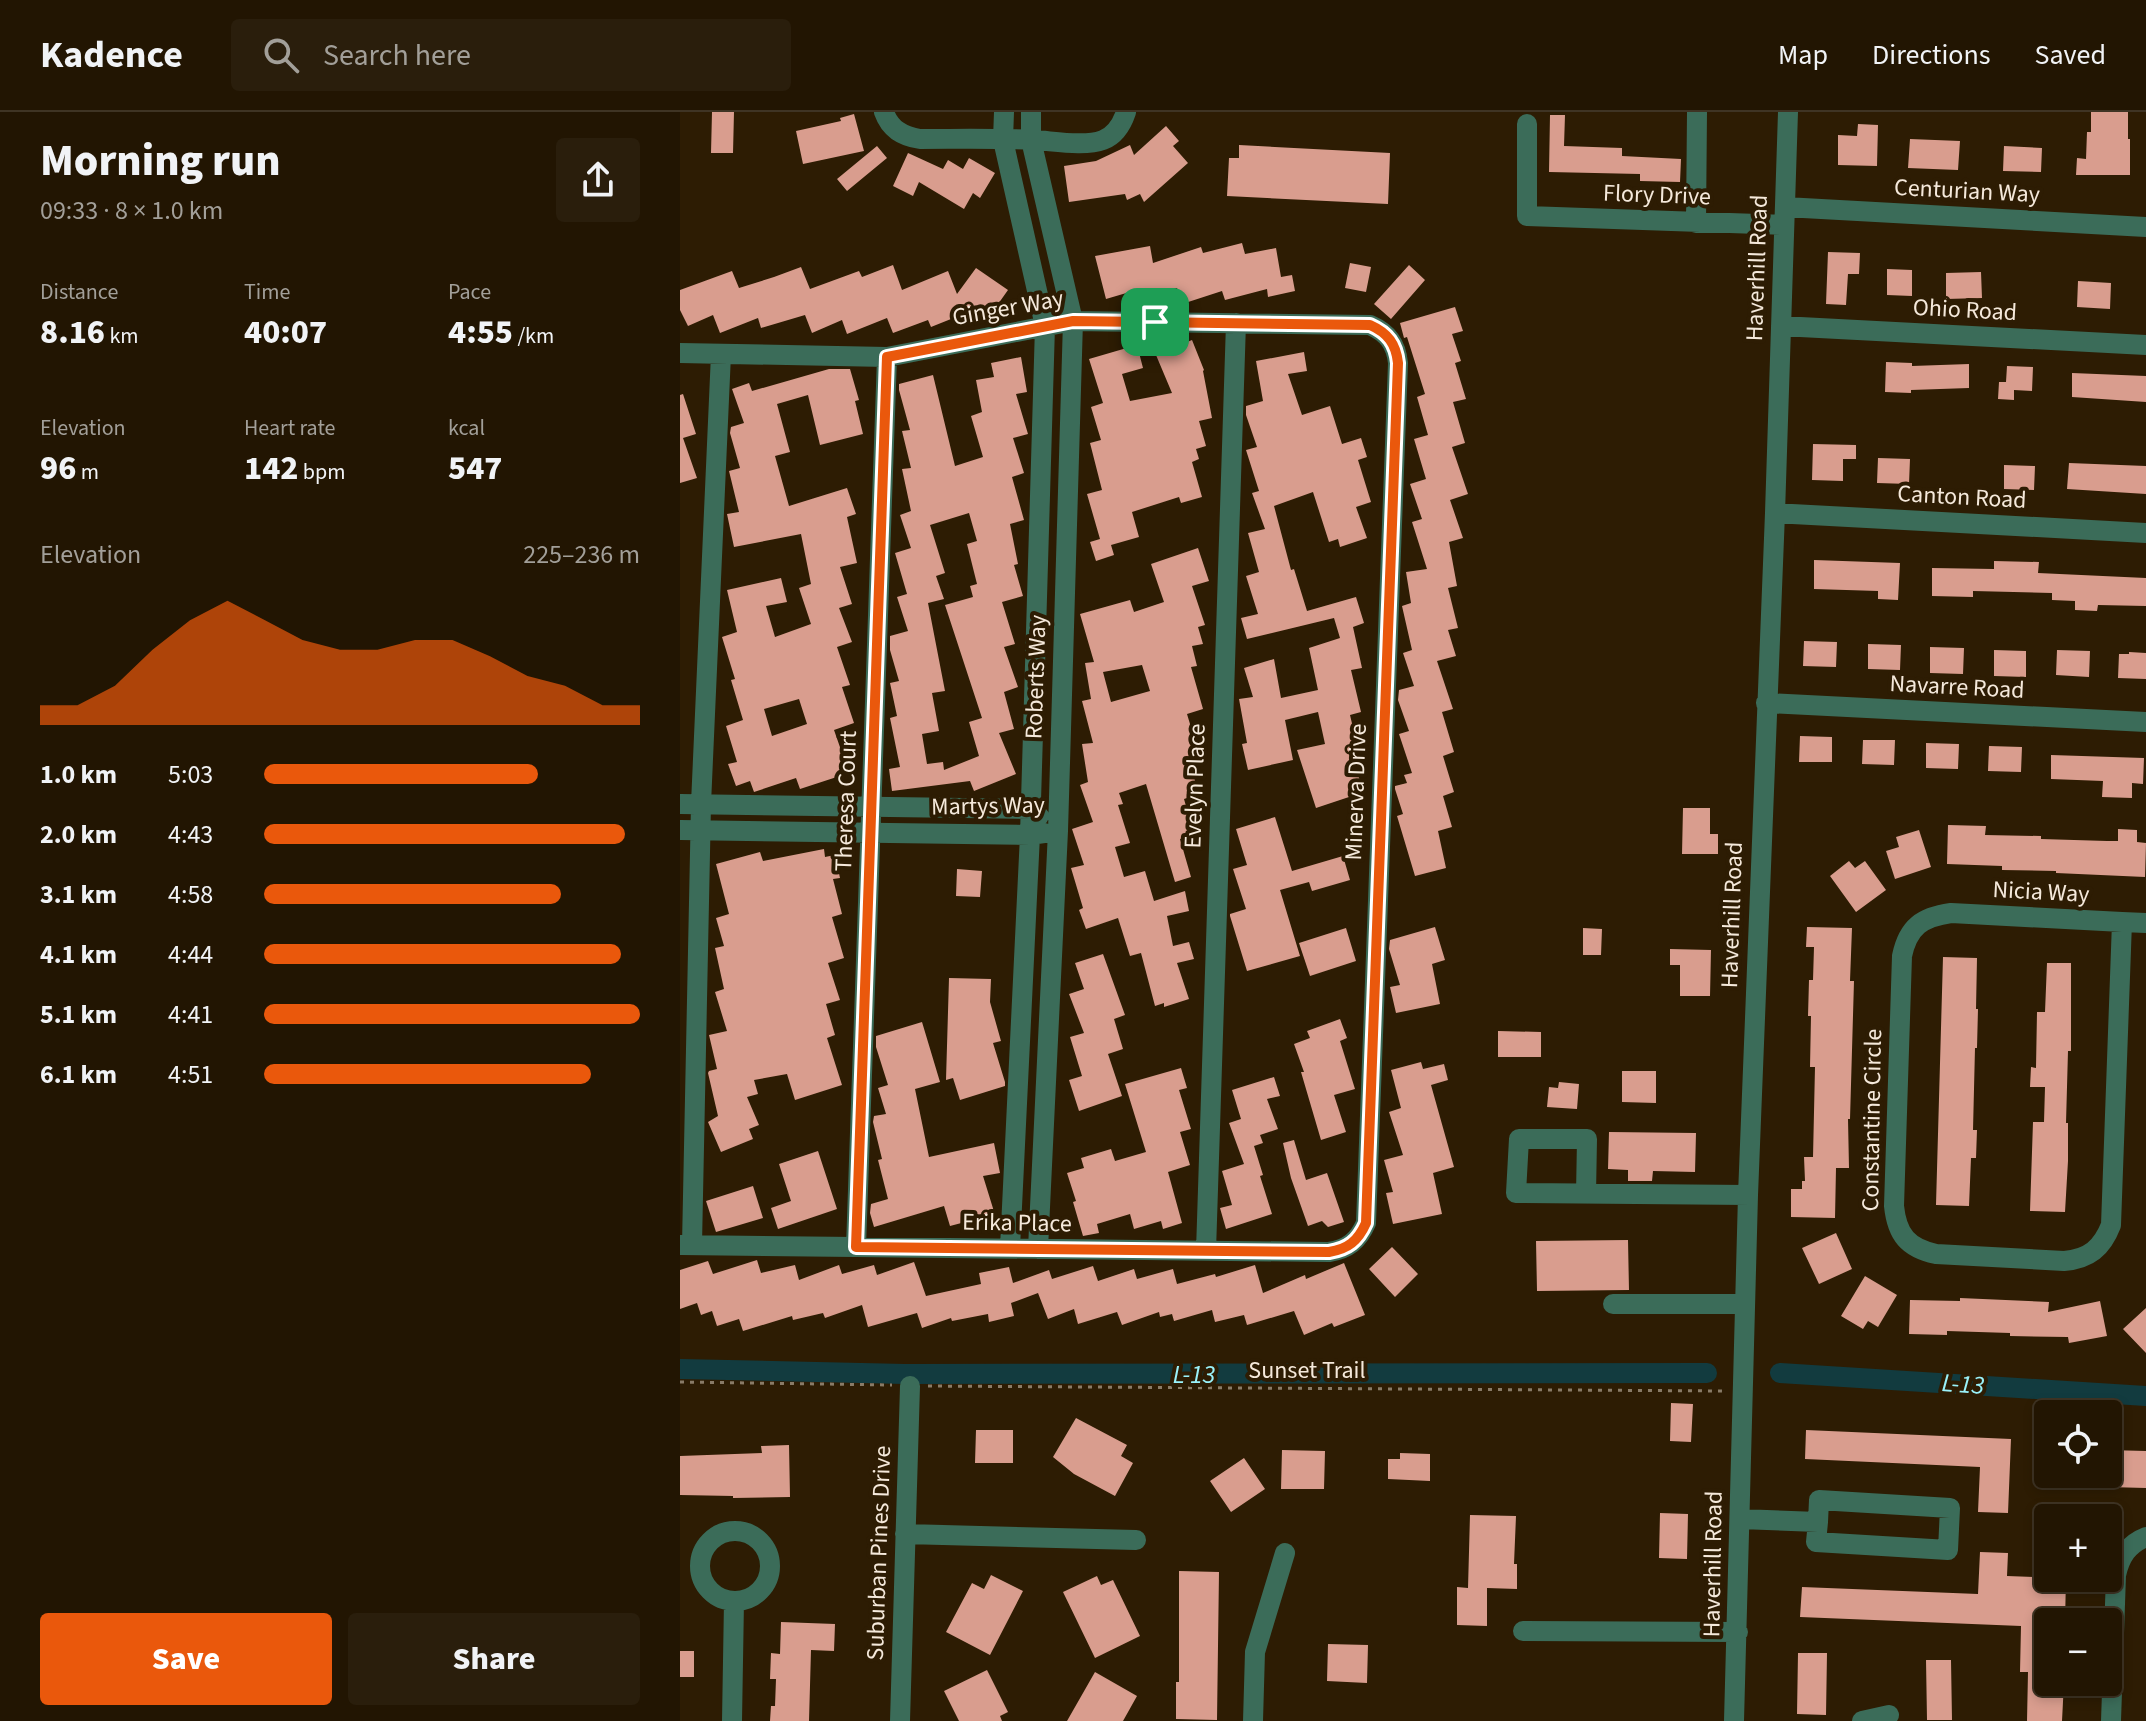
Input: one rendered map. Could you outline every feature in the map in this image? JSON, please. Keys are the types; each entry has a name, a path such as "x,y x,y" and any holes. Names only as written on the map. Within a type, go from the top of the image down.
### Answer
{"street":[{"path":"884,112 895,130 906,137 1088,143 1112,135 1121,126 1126,112"},
{"name":"Roberts Way","path":"1004,112 1003,140 1045,326 1031,809 1010,1248"},
{"name":"Roberts Way","path":"1031,112 1031,140 1073,321 1058,831 1038,1249"},
{"path":"1696,223 1697,112"},
{"name":"Haverhill Road","path":"1734,1721 1748,1195 1788,112"},
{"name":"Flory Drive","path":"1527,124 1527,216 1696,223 1784,216"},
{"name":"Centurian Way","path":"1784,216 2146,227"},
{"name":"Ginger Way","path":"680,353 887,357 1073,321 1370,325 1391,339"},
{"name":"Evelyn Place","path":"1206,1251 1236,323"},
{"name":"Ohio Road","path":"1781,326 2146,345"},
{"name":"Minerva Drive","path":"1352,1244 1366,1223 1398,379 1397,351 1391,339"},
{"path":"686,1245 721,354"},
{"name":"Theresa Court","path":"856,1247 887,357"},
{"name":"Canton Road","path":"1775,513 2146,533"},
{"name":"Navarre Road","path":"1766,703 2146,722"},
{"name":"Martys Way","path":"680,804 1031,809 1058,831"},
{"name":"Martys Way","path":"680,830 1030,835 1058,831"},
{"name":"Nicia Way","path":"1934,915 1951,913 2146,923"},
{"name":"Constantine Circle","path":"1934,915 1922,920 1912,930 1902,956 1895,1220 1901,1233 1923,1251 2064,1261 2078,1260 2097,1249 2111,1225 2122,922"},
{"path":"1586,1194 1748,1195"},
{"name":"Erika Place","path":"686,1245 1329,1252 1352,1244"},
{"path":"1613,1304 1745,1304"},
{"name":"Suburban Pines Drive","path":"900,1721 910,1386"},
{"path":"1819,1500 1950,1508 1948,1550 1816,1542 1818,1522 1819,1500"},
{"path":"1740,1519 1818,1522"},
{"path":"905,1534 1136,1540"},
{"path":"2111,1721 2116,1575 2119,1561 2127,1549 2146,1537"},
{"path":"1253,1721 1255,1652 1285,1553"},
{"path":"732,1721 734,1601"},
{"path":"1523,1631 1738,1632"},
{"path":"1862,1721 1889,1715"}],"path":[{"name":"Sunset Trail","path":"680,1382 1742,1391"}],"building":[{"path":"712,112 734,112 733,153 711,153"},
{"path":"2091,112 2128,112 2130,175 2076,175 2077,158 2086,159"},
{"path":"854,114 864,151 803,164 796,131 841,121 840,118"},
{"path":"1550,115 1565,115 1564,146 1622,148 1622,156 1681,159 1680,182 1640,181 1640,174 1549,172"},
{"path":"1858,124 1878,125 1877,166 1838,165 1838,135 1857,136"},
{"path":"1166,126 1179,141 1173,146 1188,163 1144,202 1140,194 1127,200 1125,194 1069,202 1064,166 1096,161 1130,145 1134,155"},
{"path":"1910,139 1960,141 1958,170 1908,168"},
{"path":"1239,145 1390,153 1388,204 1227,196 1229,158 1239,158"},
{"path":"877,146 887,158 847,191 837,179"},
{"path":"2004,146 2042,148 2041,172 2003,171"},
{"path":"908,153 943,169 948,160 963,169 969,158 995,173 980,198 973,193 964,209 919,182 913,196 893,186"},
{"path":"1242,243 1245,254 1276,248 1281,277 1292,275 1295,291 1268,297 1267,289 1225,300 1222,291 1182,304 1177,288 1141,295 1140,289 1106,299 1095,256 1150,246 1153,263 1201,247 1203,253"},
{"path":"1828,252 1860,253 1859,274 1848,274 1846,305 1826,304"},
{"path":"1350,263 1371,267 1366,292 1345,288"},
{"path":"893,265 902,290 948,271 957,294 976,268 1008,290 991,314 981,307 931,327 928,320 893,333 887,318 847,334 842,320 812,333 805,315 761,328 758,318 720,333 713,315 688,326 680,310 680,290 732,271 739,288 801,267 810,289 859,271 862,277"},
{"path":"1409,265 1425,280 1391,319 1374,304"},
{"path":"1887,269 1912,270 1912,296 1887,295"},
{"path":"1981,272 1982,298 1946,299 1946,273"},
{"path":"2078,281 2111,283 2110,309 2077,307"},
{"path":"1455,307 1463,331 1452,334 1461,361 1455,363 1466,399 1453,402 1465,443 1452,447 1468,494 1450,500 1463,538 1449,542 1457,586 1448,588 1458,628 1448,630 1456,656 1437,661 1453,709 1442,712 1454,752 1443,756 1454,792 1443,796 1452,827 1438,831 1446,868 1415,876 1397,816 1403,814 1395,786 1407,783 1404,775 1412,773 1399,734 1409,731 1398,700 1399,690 1414,686 1403,653 1412,650 1402,606 1411,603 1406,572 1427,569 1412,522 1422,519 1410,484 1426,479 1414,439 1428,435 1417,397 1425,394 1400,323"},
{"path":"1192,340 1204,370 1212,418 1199,421 1206,446 1196,449 1199,459 1192,462 1202,497 1181,503 1179,497 1132,512 1139,537 1111,545 1114,555 1096,561 1090,542 1100,539 1087,494 1102,490 1090,443 1101,440 1091,407 1103,403 1089,359 1137,345 1143,368 1122,374 1130,401 1172,393 1156,355"},
{"path":"1304,352 1307,371 1288,374 1302,415 1330,406 1342,444 1361,438 1367,457 1358,460 1371,502 1356,507 1367,538 1340,547 1338,539 1329,542 1313,492 1274,506 1291,570 1294,569 1307,611 1356,597 1364,623 1353,627 1362,668 1351,670 1361,712 1350,715 1359,753 1351,755 1364,792 1316,808 1297,750 1325,744 1318,712 1285,720 1293,760 1248,770 1242,744 1247,743 1239,699 1253,697 1244,668 1274,659 1281,698 1318,690 1309,648 1340,638 1334,618 1247,639 1241,618 1258,614 1246,576 1259,572 1248,533 1265,529 1252,493 1259,491 1246,450 1257,447 1246,406 1263,401 1256,361"},
{"path":"1021,357 1027,392 1016,394 1028,434 1013,438 1024,473 1012,477 1024,520 1010,524 1018,564 1014,565 1023,596 1002,602 1015,644 1004,647 1018,687 1004,692 1014,729 999,733 1016,774 974,791 970,781 892,791 889,769 900,767 890,718 897,716 890,683 899,681 890,650 890,636 908,631 897,597 907,594 895,553 911,548 900,515 911,511 902,469 911,468 902,431 910,430 899,384 933,375 955,466 983,457 971,416 982,412 976,380 994,377 991,363","holes":["969,513 977,541 967,544 977,584 970,586 973,597 945,605 982,718 969,722 979,756 944,770 943,762 927,764 922,734 939,731 932,693 945,691 928,603 944,599 936,576 945,573 930,525"]},
{"path":"1886,362 1912,363 1912,366 1969,364 1969,388 1885,392"},
{"path":"2007,366 2033,367 2032,391 2014,390 2014,400 1998,399 1999,382 2006,382"},
{"path":"829,369 850,369 859,400 855,401 863,434 820,445 808,395 777,404 790,452 775,456 789,506 847,488 856,514 847,517 857,563 840,567 852,604 839,608 852,642 837,647 850,685 842,687 854,723 834,730 849,773 800,789 796,778 754,792 750,781 736,786 728,764 737,762 726,726 743,720 722,637 737,632 727,590 781,578 787,602 766,606 775,637 811,624 799,588 811,584 801,534 734,547 727,514 739,512 729,471 740,468 730,433 731,427 744,423 732,389 749,383 752,391","holes":["799,699 807,724 772,736 764,709"]},
{"path":"2072,373 2146,376 2146,402 2072,397"},
{"path":"683,394 696,434 683,438 697,478 680,483 680,395"},
{"path":"1813,444 1856,445 1856,459 1843,459 1843,481 1812,480"},
{"path":"1878,458 1910,459 1909,484 1877,483"},
{"path":"2069,463 2146,466 2146,494 2067,489"},
{"path":"2004,465 2035,466 2034,490 2004,489"},
{"path":"1198,548 1209,581 1192,586 1205,625 1198,627 1203,644 1192,646 1197,666 1191,667 1203,709 1187,714 1199,754 1188,757 1199,794 1184,799 1194,835 1180,839 1191,877 1175,882 1146,784 1119,793 1123,804 1118,805 1130,843 1115,847 1124,877 1145,871 1154,901 1185,891 1189,911 1167,916 1173,946 1189,942 1194,959 1177,963 1189,999 1164,1007 1164,1003 1155,1006 1141,953 1130,956 1118,918 1086,929 1071,868 1084,865 1072,829 1093,822 1080,785 1088,782 1082,744 1093,743 1082,701 1091,699 1085,663 1094,662 1080,614 1130,600 1134,612 1164,602 1151,564","holes":["1142,665 1150,691 1111,702 1103,672"]},
{"path":"1814,560 1900,563 1898,600 1878,599 1878,591 1814,589"},
{"path":"1994,561 2039,562 2038,573 2146,578 2146,606 2098,605 2097,611 2075,610 2075,601 2052,600 2052,593 1973,591 1973,597 1932,596 1932,568 1994,569"},
{"path":"1804,641 1837,642 1836,667 1803,666"},
{"path":"1868,644 1901,645 1900,670 1868,669"},
{"path":"1930,647 1964,648 1963,674 1930,673"},
{"path":"1994,650 2026,651 2026,677 1994,676"},
{"path":"2057,650 2090,651 2089,677 2056,675"},
{"path":"2146,653 2146,679 2118,678 2119,654"},
{"path":"1800,736 1832,737 1832,762 1799,762"},
{"path":"1863,740 1895,740 1894,765 1862,764"},
{"path":"1926,743 1959,744 1958,769 1926,768"},
{"path":"1989,746 2022,747 2021,772 1988,771"},
{"path":"2051,755 2144,758 2143,784 2132,783 2132,798 2102,797 2103,781 2051,779"},
{"path":"1683,808 1710,808 1710,834 1718,834 1718,854 1682,854"},
{"path":"1275,817 1292,871 1343,856 1350,880 1312,891 1309,882 1280,890 1300,956 1247,971 1230,916 1246,909 1233,869 1247,865 1236,829"},
{"path":"1948,825 1986,826 1985,835 2107,841 2118,841 2118,829 2137,830 2137,842 2146,843 2145,877 1947,864"},
{"path":"1919,830 1931,867 1895,879 1886,851 1899,847 1896,837"},
{"path":"824,849 825,857 835,855 840,878 833,879 842,914 832,917 844,958 828,963 840,1000 826,1004 835,1035 827,1038 842,1085 795,1100 787,1074 754,1080 758,1094 747,1097 759,1125 749,1129 753,1139 721,1152 708,1122 718,1116 708,1073 717,1069 709,1035 727,1031 715,992 724,989 715,948 724,946 716,918 729,914 716,864 760,852 763,861"},
{"path":"1849,861 1855,868 1865,861 1886,890 1856,912 1830,876"},
{"path":"957,869 982,871 980,897 956,896"},
{"path":"1435,927 1445,960 1432,964 1440,1004 1396,1013 1390,987 1400,985 1389,949 1390,940"},
{"path":"1807,927 1852,928 1850,981 1854,981 1849,1168 1836,1168 1835,1218 1791,1217 1791,1189 1802,1189 1802,1181 1805,1181 1804,1157 1813,1157 1815,1067 1810,1067 1811,1016 1808,1016 1814,947 1806,947"},
{"path":"1346,928 1356,961 1310,976 1299,943"},
{"path":"1583,928 1602,929 1601,955 1583,955"},
{"path":"1670,949 1711,950 1710,996 1680,996 1680,965 1670,965"},
{"path":"1103,954 1125,1015 1114,1019 1123,1049 1108,1054 1122,1096 1079,1111 1069,1080 1082,1076 1070,1037 1084,1033 1069,994 1084,989 1075,963"},
{"path":"1943,957 1977,958 1973,1130 1977,1130 1976,1158 1971,1158 1969,1206 1936,1205"},
{"path":"2047,963 2071,963 2065,1212 2030,1211 2033,1122 2044,1122 2045,1087 2030,1087 2031,1067 2036,1068 2037,1012 2045,1012"},
{"path":"949,978 991,979 990,1002 1001,1041 993,1043 1005,1082 1005,1086 960,1100 953,1078 946,1080"},
{"path":"1340,1019 1347,1038 1340,1041 1355,1089 1334,1095 1346,1132 1321,1140 1294,1044 1310,1038 1307,1031"},
{"path":"922,1022 940,1082 915,1089 929,1157 994,1143 1000,1173 983,1176 996,1218 970,1226 969,1221 950,1226 944,1206 874,1227 871,1204 888,1199 873,1122 874,1116 886,1114 878,1088 888,1085 876,1047 876,1036"},
{"path":"1498,1031 1541,1032 1541,1057 1498,1057"},
{"path":"1421,1062 1423,1069 1444,1064 1448,1080 1431,1085 1454,1167 1433,1173 1442,1214 1393,1224 1386,1193 1393,1192 1384,1160 1403,1155 1389,1112 1401,1108 1391,1070"},
{"path":"1181,1068 1187,1088 1179,1090 1191,1129 1180,1132 1190,1165 1168,1172 1182,1223 1163,1229 1161,1221 1134,1229 1130,1214 1097,1224 1099,1233 1083,1236 1067,1173 1084,1168 1081,1158 1111,1149 1115,1161 1146,1152 1125,1084"},
{"path":"1622,1071 1656,1071 1656,1103 1622,1102"},
{"path":"1274,1077 1280,1096 1267,1099 1278,1129 1260,1135 1263,1143 1254,1146 1272,1214 1226,1229 1220,1208 1232,1205 1222,1171 1244,1164 1229,1123 1241,1119 1232,1090"},
{"path":"1559,1082 1579,1084 1577,1109 1547,1107 1549,1087 1558,1088"},
{"path":"1609,1132 1696,1133 1695,1172 1653,1171 1652,1181 1628,1181 1628,1170 1608,1169"},
{"path":"1294,1140 1306,1180 1327,1173 1344,1222 1328,1227 1322,1221 1308,1226 1291,1178 1283,1143"},
{"path":"818,1151 837,1209 778,1229 771,1208 791,1201 779,1164"},
{"path":"753,1186 763,1218 716,1232 706,1201"},
{"path":"1836,1233 1852,1269 1819,1284 1802,1248"},
{"path":"1628,1240 1629,1290 1537,1291 1536,1241"},
{"path":"1392,1247 1418,1274 1395,1297 1369,1269"},
{"path":"757,1260 761,1273 795,1265 799,1280 839,1265 842,1274 874,1265 877,1275 914,1262 926,1296 981,1284 979,1273 1009,1267 1013,1283 1049,1270 1052,1279 1093,1266 1098,1281 1134,1269 1137,1279 1173,1269 1177,1284 1215,1274 1216,1277 1255,1265 1263,1293 1344,1263 1365,1315 1334,1327 1332,1323 1304,1335 1294,1311 1247,1325 1244,1315 1215,1322 1212,1310 1174,1321 1172,1314 1160,1317 1159,1312 1122,1325 1117,1312 1078,1324 1074,1309 1048,1319 1038,1293 1011,1303 1014,1316 989,1322 988,1314 952,1321 951,1318 922,1328 917,1313 868,1327 862,1305 825,1318 823,1313 793,1320 792,1316 743,1331 739,1319 717,1326 712,1311 701,1315 697,1303 680,1309 680,1270 708,1261 713,1274"},
{"path":"1865,1276 1897,1295 1878,1327 1868,1321 1863,1329 1841,1316"},
{"path":"1960,1298 2049,1302 2048,1312 2100,1301 2107,1336 2069,1343 2068,1337 2010,1336 2010,1333 1947,1331 1947,1335 1909,1334 1910,1300 1960,1301"},
{"path":"2146,1308 2146,1353 2123,1329"},
{"path":"1671,1403 1693,1404 1691,1442 1670,1441"},
{"path":"1076,1418 1127,1445 1121,1456 1133,1463 1115,1496 1074,1474 1053,1457"},
{"path":"976,1430 1013,1430 1013,1463 975,1463"},
{"path":"1806,1430 2011,1439 2008,1513 1978,1512 1980,1467 1805,1459"},
{"path":"789,1445 790,1497 680,1495 680,1456 762,1453 761,1446"},
{"path":"1282,1450 1325,1451 1324,1489 1281,1489"},
{"path":"2122,1450 2146,1451 2146,1488 2122,1487"},
{"path":"1400,1453 1430,1454 1430,1481 1388,1479 1388,1459 1400,1459"},
{"path":"1244,1458 1265,1489 1231,1512 1210,1481"},
{"path":"1660,1513 1688,1514 1687,1559 1659,1558"},
{"path":"1470,1515 1516,1516 1514,1564 1517,1564 1517,1589 1487,1588 1487,1626 1457,1625 1457,1587 1468,1588"},
{"path":"1980,1552 2008,1553 2007,1576 2034,1577 2034,1592 2066,1592 2065,1608 2034,1608 2034,1696 2063,1696 2062,1721 2027,1721 2028,1672 2020,1672 2021,1626 1800,1617 1802,1587 1978,1594"},
{"path":"1179,1571 1219,1572 1217,1720 1176,1719"},
{"path":"991,1575 1023,1591 990,1655 946,1632 972,1583 984,1589"},
{"path":"1097,1576 1101,1585 1113,1580 1140,1636 1095,1658 1063,1592"},
{"path":"781,1622 835,1624 834,1651 811,1650 809,1721 770,1721 771,1706 775,1706 776,1679 770,1679 771,1653 780,1654"},
{"path":"1328,1644 1368,1645 1367,1683 1327,1681"},
{"path":"680,1651 694,1651 694,1677 680,1677"},
{"path":"1798,1653 1827,1653 1826,1715 1797,1714"},
{"path":"1926,1660 1951,1660 1952,1720 1927,1720"},
{"path":"987,1670 1008,1712 1000,1716 1002,1721 959,1721 944,1691"},
{"path":"1095,1672 1137,1696 1123,1721 1067,1721"}],"waterway":[{"name":"L-13","path":"680,1369 905,1374 1707,1373"},
{"name":"L-13","path":"1780,1373 2146,1396"}],"route":[{"path":"1073,321 1155,322 1370,325 1391,339 1397,351 1366,1223 1352,1244 1329,1252 856,1247 887,357 1073,321"}]}
